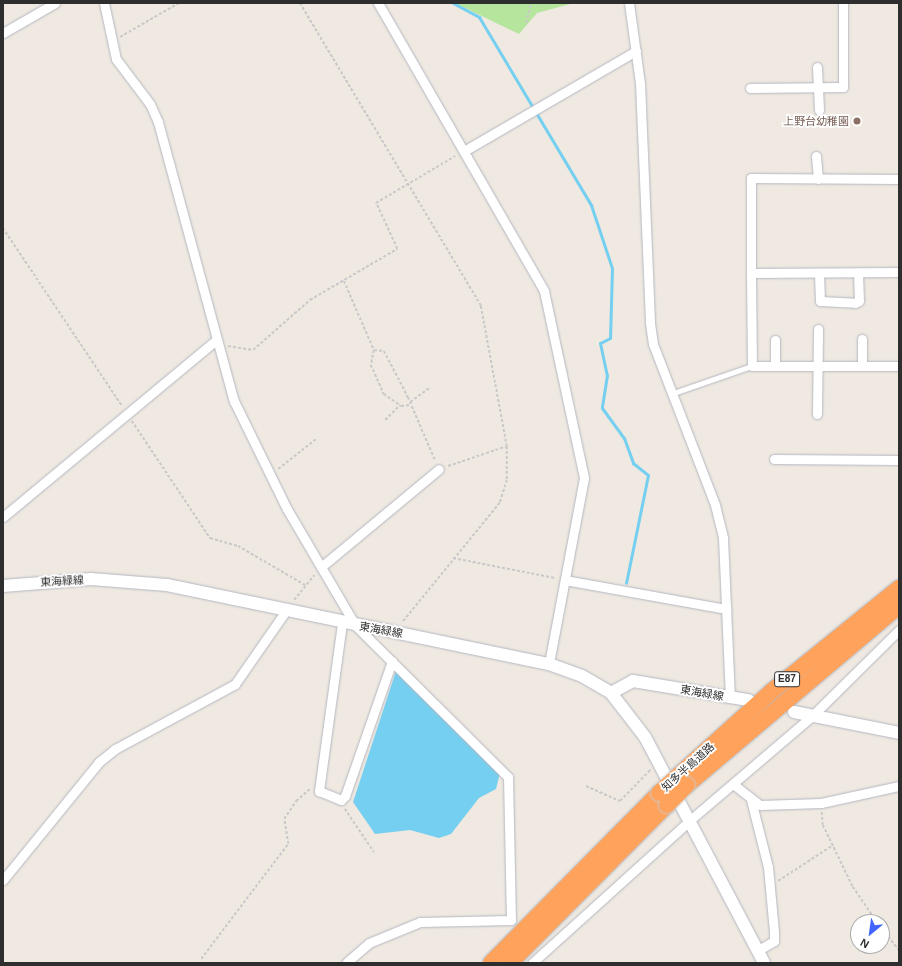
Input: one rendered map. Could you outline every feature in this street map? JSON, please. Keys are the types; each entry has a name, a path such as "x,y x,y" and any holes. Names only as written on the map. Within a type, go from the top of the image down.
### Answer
{"highway":[{"name":"知多半島道路","path":"491,963 813,657 899,588"},
{"name":"知多半島道路","path":"683,780 899,606"},
{"name":"知多半島道路","path":"510,963 663,799"}],"main road":[{"name":"東海緑線","path":"3,586 91,579 166,585 285,612 395,632 549,664 582,676 610,694 633,681 748,700"},
{"path":"610,694 629,714 658,763 764,963"},
{"path":"794,712 899,733"}],"street":[{"path":"3,33 55,3"},
{"path":"104,3 120,66 150,104 158,122 216,340 234,401 270,476 355,625 508,777 511,920 420,922 369,943 346,963"},
{"path":"378,3 544,291 584,478 549,664"},
{"path":"629,3 636,51 650,323 653,344 718,518 723,538 730,698"},
{"path":"750,88 843,87 843,3"},
{"path":"464,151 636,51"},
{"path":"817,67 819,110"},
{"path":"816,156 818,178"},
{"path":"899,180 752,178 751,273 752,366 899,366"},
{"path":"751,273 899,272"},
{"path":"819,273 820,301 855,303 858,301 858,273"},
{"path":"817,414 818,329"},
{"path":"862,339 862,366"},
{"path":"3,517 126,413 216,340"},
{"path":"775,340 775,366"},
{"path":"774,459 899,460"},
{"path":"322,568 439,470"},
{"path":"564,580 726,609"},
{"path":"3,880 99,762 115,749 235,684 285,612"},
{"path":"342,623 317,786 319,791 341,800 392,661"},
{"path":"532,963 689,821 813,715 899,630"},
{"path":"733,784 760,805 818,802 899,786"},
{"path":"752,800 770,884 774,940 758,951"}],"lane":[{"path":"671,394 752,366"}],"path":[{"path":"113,42 179,3"},
{"path":"300,3 406,184 481,306 507,446 507,480 500,502 453,558 395,632"},
{"path":"526,23 531,3"},
{"path":"216,340 253,350 302,306 397,249 375,206 406,184 464,151"},
{"path":"3,228 210,538 238,546 305,585"},
{"path":"344,281 374,350 371,365 384,394 400,405 411,405"},
{"path":"374,350 384,351 410,402 439,470 507,446"},
{"path":"410,402 429,388"},
{"path":"385,420 400,405"},
{"path":"270,476 316,439"},
{"path":"453,558 564,580"},
{"path":"285,612 305,585 322,568"},
{"path":"586,786 620,801 658,763"},
{"path":"201,959 288,844 284,825 289,810 304,793 317,786"},
{"path":"341,800 374,852"},
{"path":"818,802 833,845 853,887 872,914"},
{"path":"770,884 833,845"},
{"path":"890,939 899,950"}],"green space":[{"path":"455,3 574,3 537,13 519,34"}],"water":[{"path":"396,671 500,773 496,789 479,798 451,834 439,838 410,830 375,834 353,802"}],"waterway":[{"path":"453,3 479,17 591,205 612,268 610,338 600,343 607,375 602,408 624,438 633,463 648,475 626,583"}],"place":[{"name":"上野台幼稚園","path":"857,121"}]}
